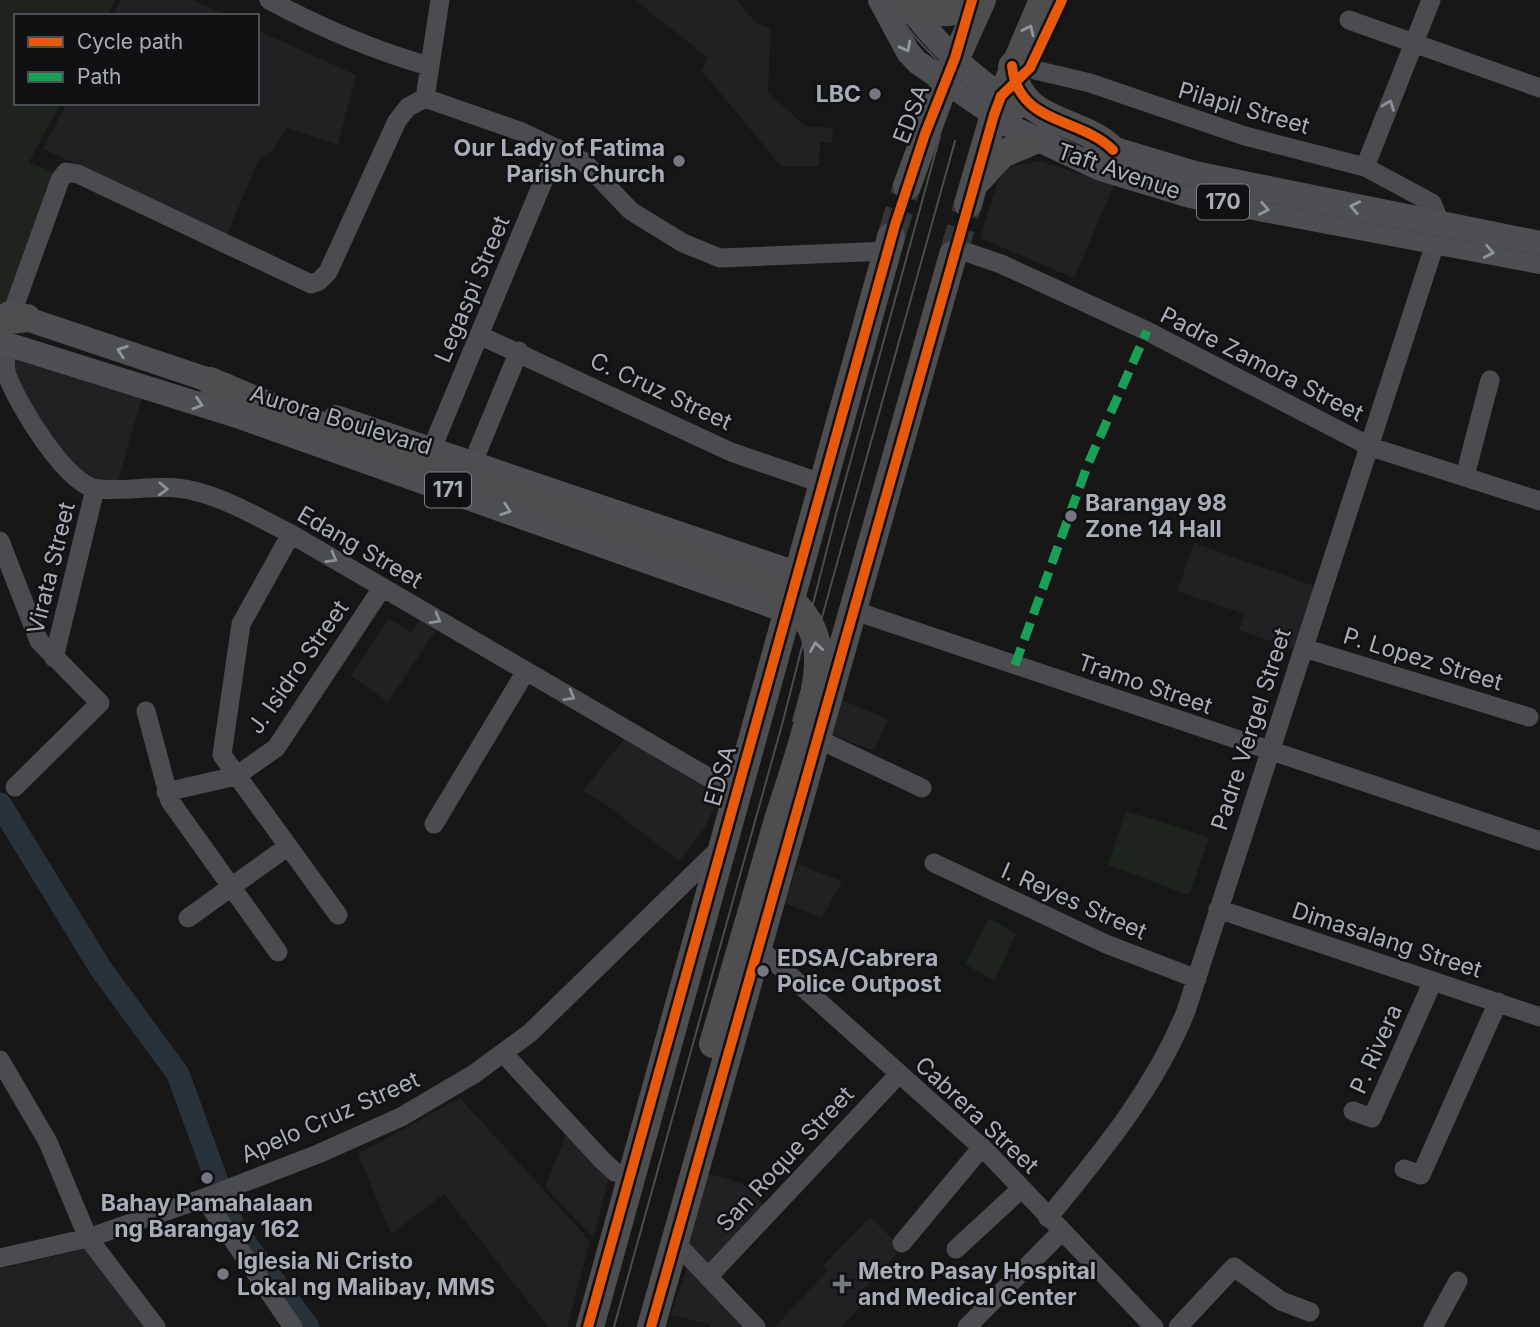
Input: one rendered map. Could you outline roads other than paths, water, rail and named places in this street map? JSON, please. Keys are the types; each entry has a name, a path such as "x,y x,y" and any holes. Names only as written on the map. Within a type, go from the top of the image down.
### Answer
{"highway":[{"path":"897,1 939,13 955,10 974,0"},
{"name":"EDSA","path":"907,186 951,70 982,0"},
{"path":"1035,140 1010,148 990,164 968,204 997,106 1043,0"},
{"path":"1014,63 1014,83 1029,103 1059,122 1104,141 1113,150"},
{"name":"EDSA","path":"590,1327 890,244"},
{"path":"651,1327 818,739 961,254"},
{"path":"210,381 291,415 749,576 789,598 814,634 819,655 807,723 633,1327"}],"main road":[{"name":"Taft Avenue","path":"897,1 951,70 1035,140 1101,169 1189,196 1440,233 1540,243"},
{"name":"Taft Avenue","path":"997,106 1113,150 1195,173 1440,233 1540,262"},
{"name":"Aurora Boulevard","path":"7,325 296,404 799,574"},
{"name":"Aurora Boulevard","path":"7,325 237,416 789,612"},
{"path":"721,587 738,576 739,564 732,553"}],"street":[{"path":"269,0 321,27 390,54 429,65"},
{"path":"425,99 440,0"},
{"path":"1365,167 1431,0"},
{"path":"1349,20 1540,88"},
{"name":"Pilapil Street","path":"1014,63 1090,83 1245,136 1365,167 1432,203 1440,233"},
{"path":"95,489 81,481 55,456 7,390 7,325 60,180 66,172 78,174 311,284 319,281 328,272 397,121 408,107 425,99 522,132 583,161 631,211 683,243 720,258 890,244"},
{"name":"Legaspi Street","path":"432,448 557,149"},
{"name":"Padre Vergel Street","path":"967,1327 1054,1225 1127,1120 1171,1047 1197,979 1440,233"},
{"name":"Padre Zamora Street","path":"961,254 1001,264 1147,331 1371,447 1540,501"},
{"name":"C. Cruz Street","path":"479,335 519,351 731,452 824,484"},
{"path":"472,462 519,351"},
{"path":"1465,476 1490,380"},
{"name":"Edang Street","path":"95,489 191,490 225,501 291,534 737,794"},
{"name":"Virata Street","path":"54,658 95,489"},
{"path":"291,534 241,624 222,755 338,915"},
{"name":"Virata Street","path":"0,541 38,641 100,703 15,787"},
{"name":"J. Isidro Street","path":"166,792 236,776 276,748 383,588"},
{"name":"Tramo Street","path":"855,611 1269,753 1540,841"},
{"name":"P. Lopez Street","path":"1304,648 1529,717"},
{"path":"434,824 526,671"},
{"path":"146,711 166,792 278,951"},
{"path":"818,739 922,788"},
{"name":"Apelo Cruz Street","path":"0,1258 88,1238 209,1196 394,1120 474,1074 503,1053 573,993 723,846"},
{"path":"188,918 287,847"},
{"name":"I. Reyes Street","path":"934,863 1106,944 1197,979"},
{"name":"Dimasalang Street","path":"1218,909 1540,1017"},
{"name":"Cabrera Street","path":"758,947 898,1075 982,1147 1154,1327"},
{"name":"P. Rivera","path":"1353,1111 1372,1118 1433,981"},
{"path":"1404,1169 1421,1175 1497,1002"},
{"path":"503,1053 602,1160 615,1172 631,1177"},
{"path":"0,1060 48,1142 88,1238 156,1327"},
{"name":"San Roque Street","path":"708,1277 898,1075"},
{"path":"902,1243 982,1147"},
{"path":"956,1249 1021,1189"},
{"path":"209,1196 293,1327"},
{"path":"674,1241 756,1327"},
{"path":"1178,1327 1234,1267 1281,1301 1310,1312"},
{"path":"1433,1327 1458,1281"}],"waterway":[{"path":"0,804 101,969 178,1074 234,1228 308,1327"}],"tunnel":[{"path":"891,237 907,186"},
{"path":"953,255 968,204"}],"tram line":[{"path":"886,0 936,59 995,107 1062,145 1097,160 1134,173 1180,184 1540,255"},
{"path":"614,1327 783,721 836,514 940,136"},
{"path":"793,721 955,141"}],"place":[{"name":"LBC","path":"875,94"},
{"name":"Our Lady of Fatima Parish Church","path":"679,161"},
{"name":"Barangay 98 Zone 14 Hall","path":"1071,516"},
{"name":"EDSA/Cabrera Police Outpost","path":"763,971"},
{"name":"Bahay Pamahalaan ng Barangay 162","path":"207,1178"},
{"name":"Iglesia Ni Cristo Lokal ng Malibay, MMS","path":"223,1274"},
{"name":"Metro Pasay Hospital and Medical Center","path":"842,1284"}]}
